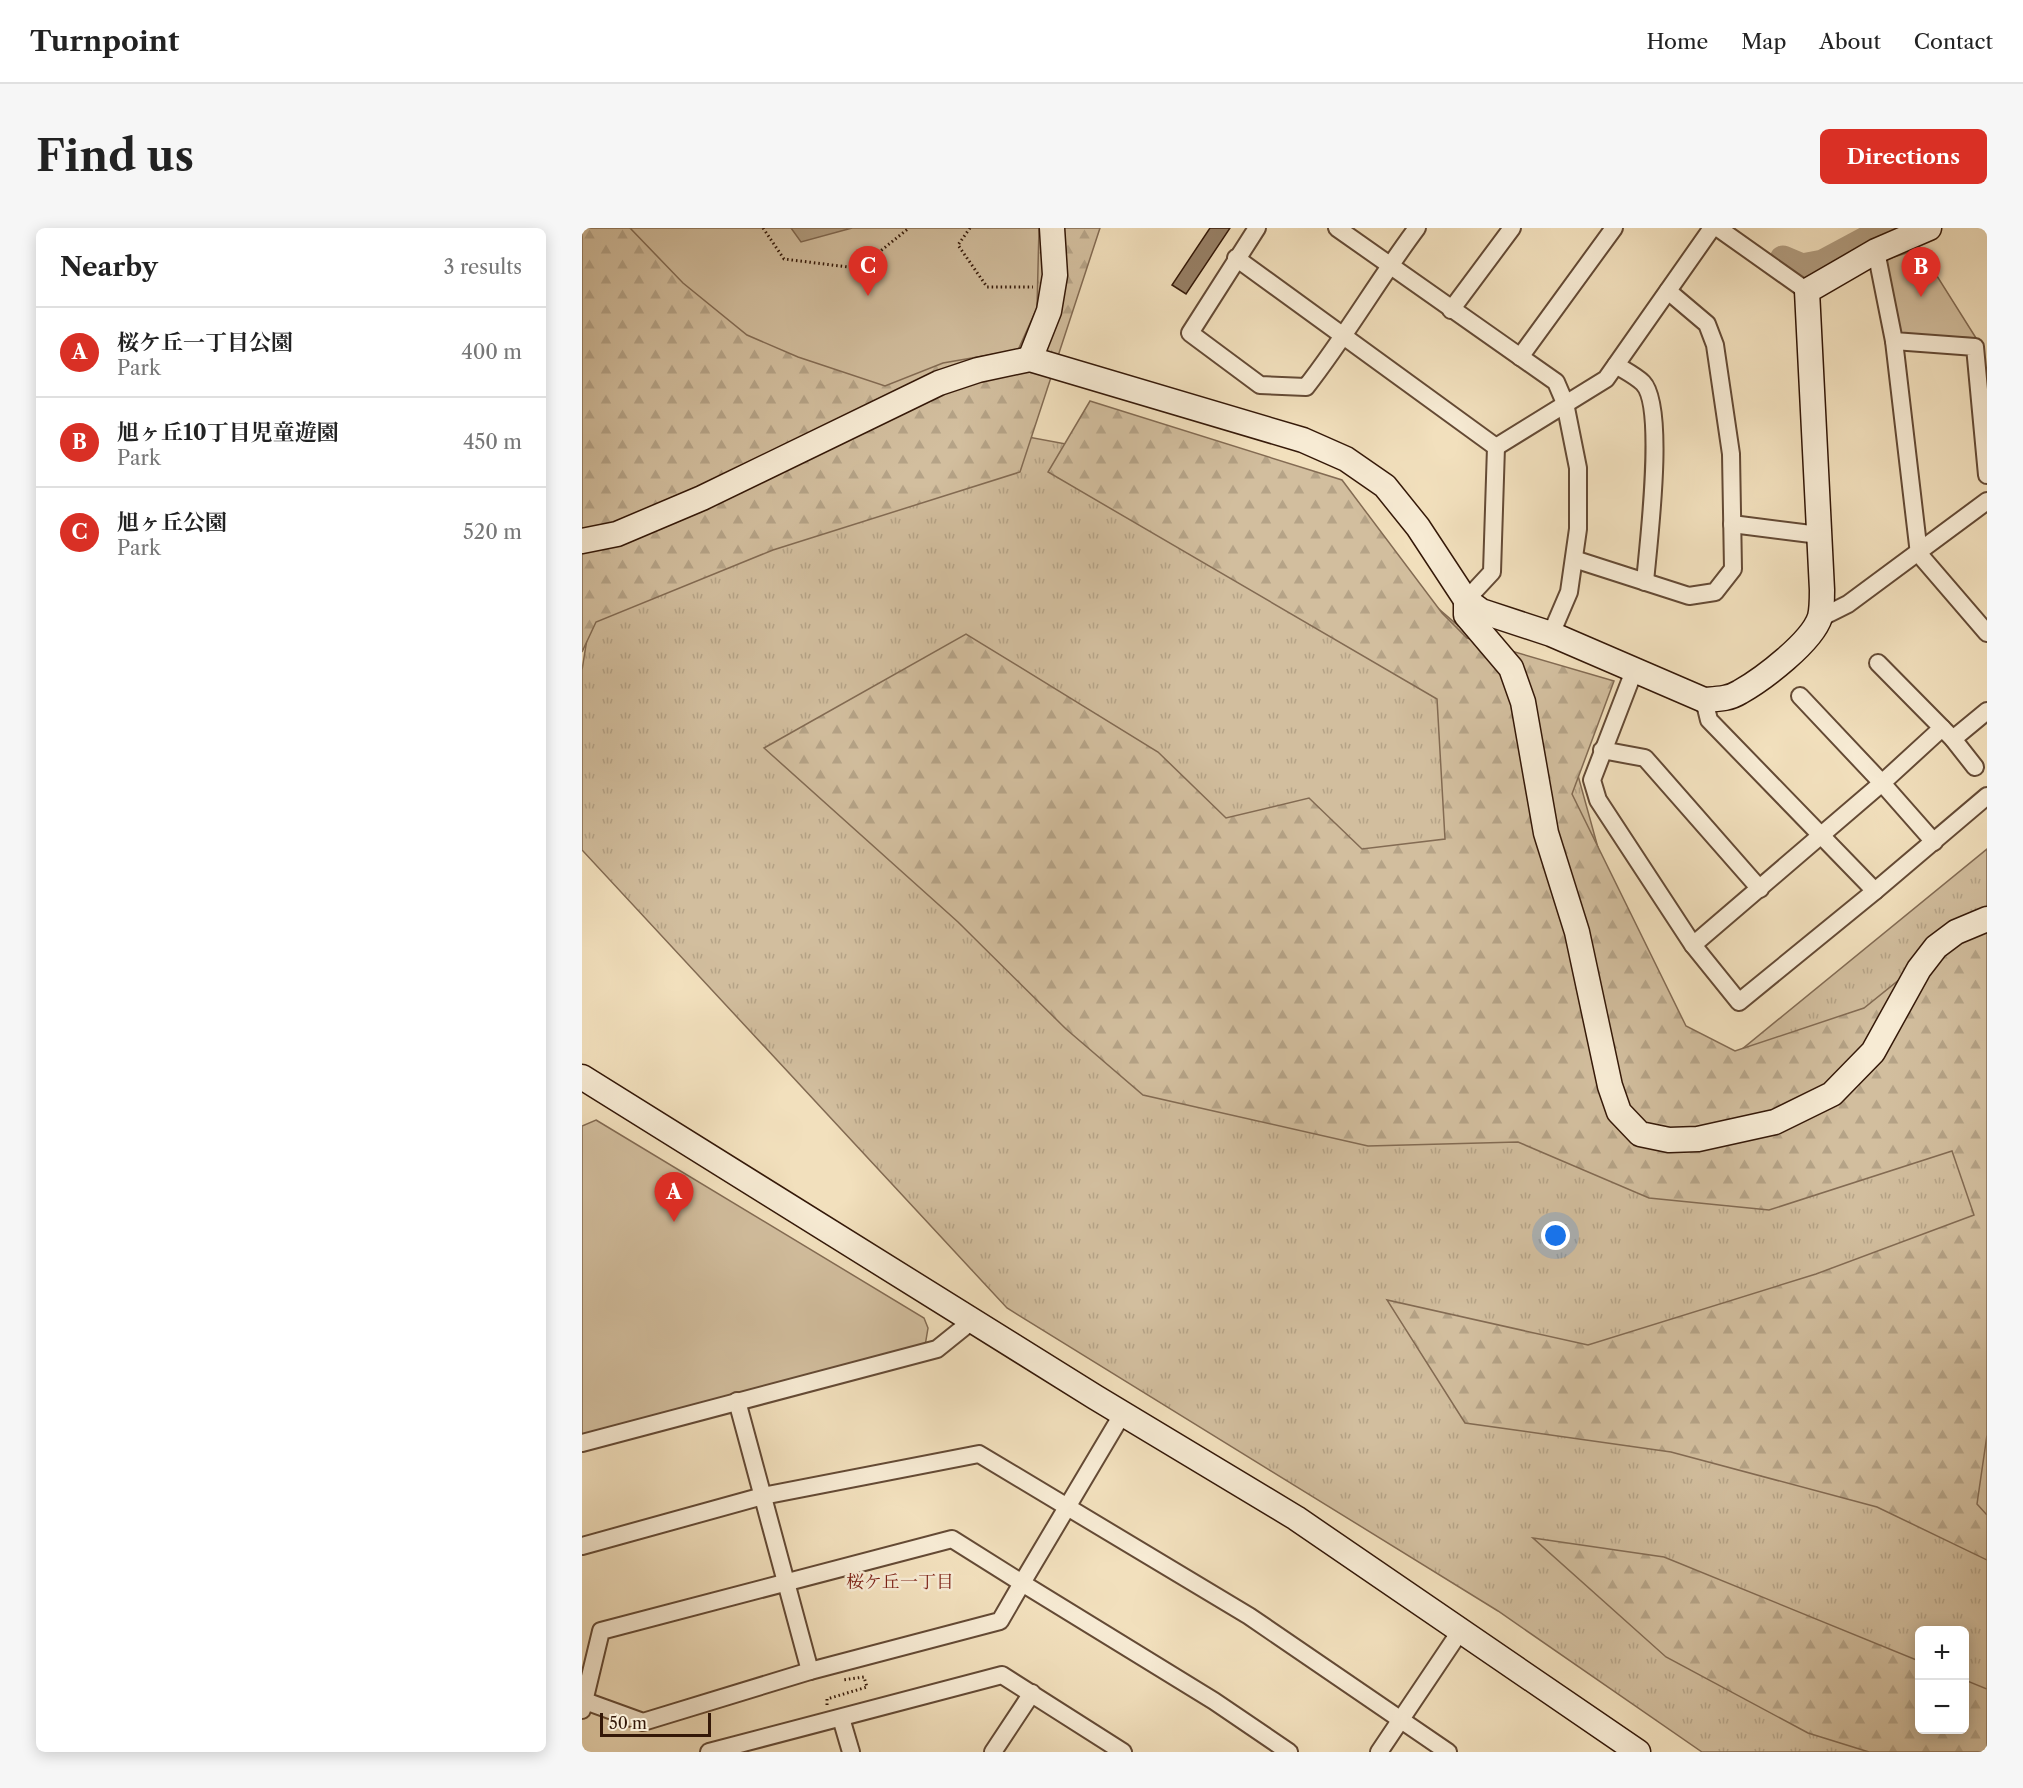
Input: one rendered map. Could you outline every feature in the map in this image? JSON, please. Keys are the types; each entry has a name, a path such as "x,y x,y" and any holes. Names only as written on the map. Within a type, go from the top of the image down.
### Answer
{"street":[{"path":"1030,359 1050,311 1053,287 1052,228"},
{"path":"1257,228 1190,333 1260,385 1306,387 1345,337 1389,266 1417,228"},
{"path":"1337,228 1556,382 1565,403 1578,468 1578,529 1569,591 1551,634"},
{"path":"1451,310 1512,228"},
{"path":"1520,357 1614,228"},
{"path":"1496,447 1606,379 1712,228"},
{"path":"1718,228 1807,291"},
{"path":"1807,291 1876,251 1929,228"},
{"path":"1876,251 1894,341 1919,554 1987,633"},
{"path":"1236,258 1496,447"},
{"path":"1574,559 1689,596 1715,592 1733,569 1731,454 1715,345 1707,324 1668,291"},
{"path":"582,541 617,534 702,498 939,383 978,370 1030,359 1303,440 1346,459 1385,486 1418,527 1466,600 1481,611 1551,634 1704,700 1722,699 1740,692 1808,638 1820,618 1822,590 1807,291"},
{"path":"1894,341 1975,347 1987,475"},
{"path":"1616,365 1644,383 1653,407 1653,487 1645,582"},
{"path":"1496,447 1492,572 1466,600 1466,615 1511,668 1523,702 1546,833 1577,932 1610,1086 1619,1112 1640,1134 1669,1140 1709,1136 1775,1122 1832,1094 1874,1052 1919,969 1936,947 1956,932 1987,919"},
{"path":"1820,618 1848,604 1919,554 1987,501"},
{"path":"1732,524 1819,535"},
{"path":"1878,663 1947,733 1975,767"},
{"path":"1634,671 1592,780 1598,800 1693,945 1739,1002 1987,796"},
{"path":"1800,696 1934,842"},
{"path":"1704,700 1708,720 1875,891"},
{"path":"1693,945 1882,783 1947,733 1987,711"},
{"path":"1602,750 1644,758 1760,889"},
{"path":"582,1077 1296,1518 1638,1752"},
{"path":"582,1443 937,1349 973,1320"},
{"path":"737,1401 810,1671"},
{"path":"1123,1413 1068,1505 1022,1583 1000,1621 810,1671 643,1722 583,1706 586,1670 601,1631 952,1539 1022,1583 1214,1701 1289,1752"},
{"path":"582,1546 763,1496 979,1454 1068,1505 1249,1616 1448,1752"},
{"path":"1379,1752 1461,1630"},
{"path":"709,1752 1002,1675 1032,1693 1104,1748 1123,1752"},
{"path":"993,1752 1032,1693"},
{"path":"833,1720 851,1752"}],"path":[{"path":"763,228 784,259 848,267 873,257 909,228"},
{"path":"970,228 958,245 987,287 1053,287"},
{"path":"833,1720 827,1699 867,1687 864,1677 841,1680"}],"green space":[{"path":"582,228 1100,228 1020,472 773,550 596,622 582,652"},
{"path":"630,228 1039,228 1037,308 1018,350 943,363 885,386 798,357 747,335 683,283"},
{"path":"1920,249 1976,338 1900,334 1884,260"},
{"path":"1090,401 1342,480 1442,613 1467,638 1614,681 1572,794 1686,1026 1735,1051 1864,1008 1987,909 1987,1435 1977,1504 1987,1515 1987,1560 1877,1507 1671,1452 1465,1423 1387,1300 1588,1345 1816,1274 1974,1215 1952,1151 1769,1210 1649,1198 1518,1142 1368,1146 1143,1095 1066,1029 958,922 764,748 966,634 1158,752 1226,818 1309,798 1362,849 1445,839 1437,699 1048,472"},
{"path":"985,429 1297,487 1561,714 1647,1025 1714,1072 1987,849 1987,1752 1702,1752 1498,1611 1007,1308 582,850 582,670 597,577"},
{"path":"596,1120 924,1318 928,1328 925,1346 582,1436 582,1126"},
{"path":"1533,1538 1664,1557 1915,1659 1915,1734 1969,1734 1969,1682 1987,1689 1987,1752 1869,1752 1808,1733 1666,1657"}],"shaded area":[{"path":"791,228 852,228 801,242"}],"building":[{"path":"1210,228 1230,228 1186,294 1172,285"}],"waterway":[{"path":"1783,259 1802,267 1823,263 1888,228"}],"place":[{"name":"旭ヶ丘公園","path":"868,296"},
{"name":"旭ヶ丘10丁目児童遊園","path":"1921,297"},
{"name":"桜ケ丘一丁目公園","path":"674,1222"}],"district":[{"name":"桜ケ丘一丁目","path":"900,1582"}]}
